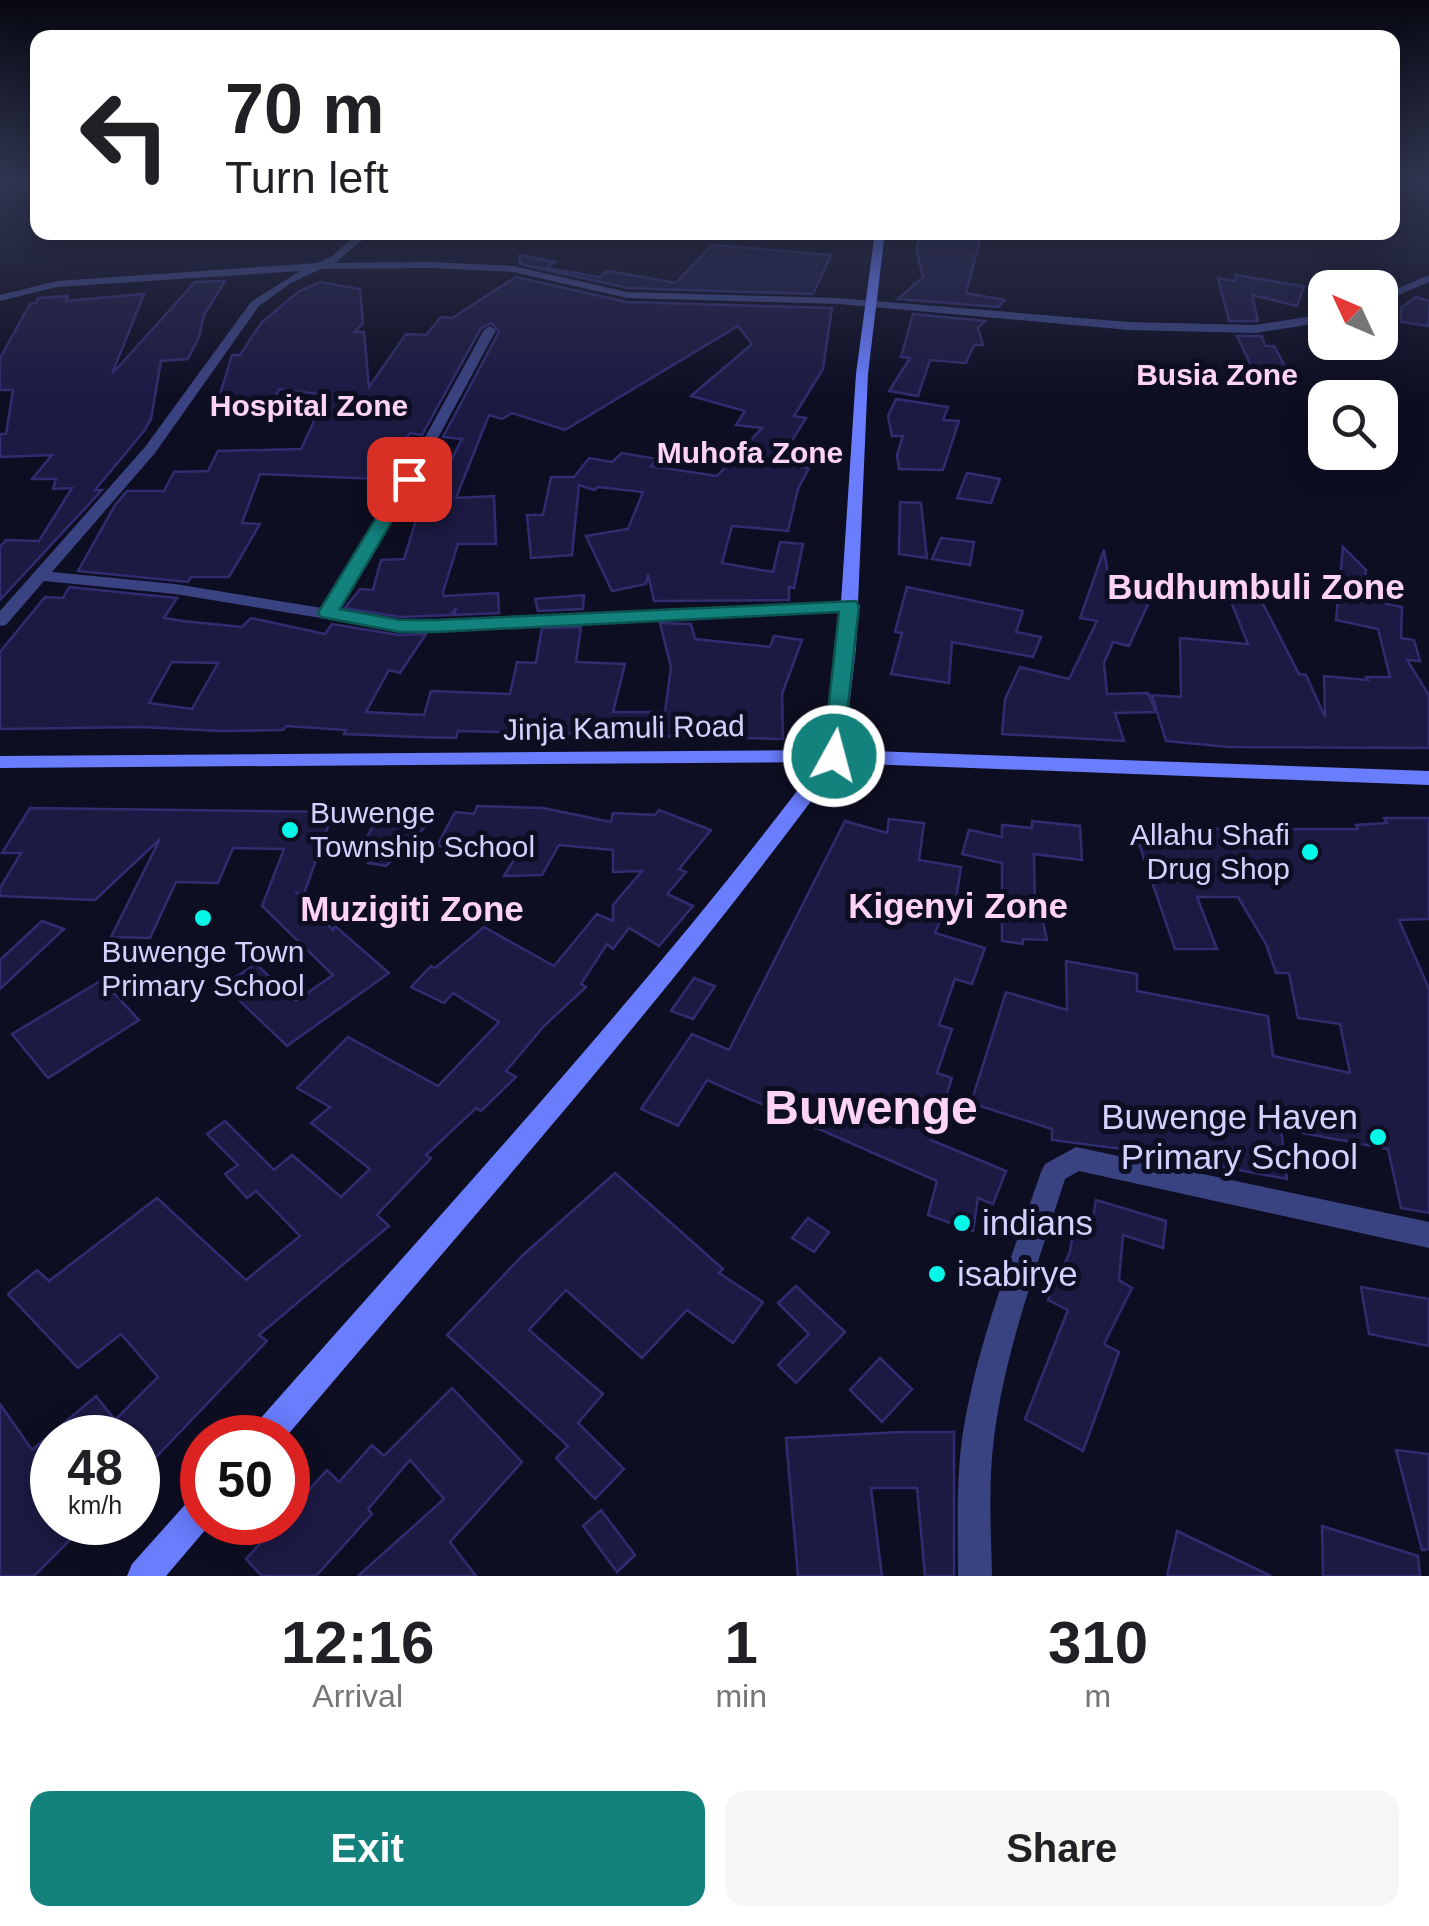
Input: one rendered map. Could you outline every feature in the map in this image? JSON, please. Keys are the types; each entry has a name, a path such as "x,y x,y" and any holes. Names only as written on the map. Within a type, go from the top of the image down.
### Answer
{"main road":[{"path":"284,1415 602,1046 834,756 849,606 861,392 878,252"},
{"name":"Jinja Kamuli Road","path":"0,762 834,756 1429,778"},
{"path":"144,1576 180,1534"}],"street":[{"path":"0,621 150,450 255,304 268,292 345,252"},
{"path":"0,298 56,284 320,266 472,266 512,269 627,295 747,296 1198,328 1255,330 1308,321"},
{"path":"1398,292 1429,278"},
{"path":"328,613 409,479 490,330"},
{"path":"40,576 124,582 400,626 849,606"},
{"path":"975,1576 974,1475 992,1366 1017,1276 1054,1172 1064,1164 1076,1160 1429,1235"}],"building":[{"path":"706,252 831,255 813,294 627,288 520,264 520,255 555,262 546,268 599,277 608,271 676,283"},
{"path":"917,252 977,252 966,293 1005,300 998,307 898,299 923,277"},
{"path":"1236,275 1304,286 1297,306 1252,295 1258,321 1229,321 1218,278 1235,281"},
{"path":"516,277 627,302 832,308 823,369 794,416 806,418 783,455 788,456 779,464 809,468 798,489 788,531 732,526 722,563 773,572 780,542 803,544 794,588 789,587 789,600 654,601 648,574 646,584 612,591 586,536 628,529 643,492 598,487 594,490 579,485 572,555 531,558 527,515 543,515 551,477 574,477 589,458 612,462 622,453 657,459 651,466 717,476 762,428 736,425 745,411 691,396 752,344 738,326 565,430 512,413 502,419 489,415 456,498 494,496 496,544 458,544 443,592 444,596 498,593 499,613 454,615 456,608 451,615 400,617 345,608 360,589 373,590 381,560 404,559 429,478 442,477 462,439 443,437 499,332 492,323 481,328 422,435 410,433 379,479 260,474 242,523 260,524 229,577 191,577 188,582 78,571 127,491 164,491 174,472 208,471 218,451 301,449 316,417 330,399 326,395 279,389 270,410 215,411 232,355 240,355 261,323 298,292 320,282 360,289 363,323 355,332 364,332 369,387 406,334 426,335 441,317 452,318"},
{"path":"225,281 204,315 188,359 161,361 151,419 144,431 95,490 102,490 0,600 0,547 6,540 39,541 72,488 53,489 56,479 32,479 52,455 0,457 0,434 6,434 13,390 0,390 0,358 30,304 38,298 68,296 66,301 144,294 112,374 195,282"},
{"path":"1416,297 1429,301 1429,326 1401,322 1401,308"},
{"path":"913,314 985,321 978,328 983,345 974,345 966,363 930,360 918,396 889,391 910,358 901,357"},
{"path":"1237,336 1262,336 1265,346 1274,346 1293,381 1258,380"},
{"path":"896,399 948,407 943,420 959,421 943,470 899,469 897,455 903,436 892,436 888,416"},
{"path":"967,473 1000,479 991,503 957,498"},
{"path":"900,502 921,503 927,558 899,554"},
{"path":"941,538 974,542 970,565 932,559"},
{"path":"1343,547 1366,570 1364,599 1402,607 1401,638 1414,640 1420,661 1407,660 1429,695 1429,748 1229,747 1166,741 1152,695 1181,697 1180,638 1248,644 1230,599 1261,600 1299,674 1306,675 1325,717 1324,676 1368,680 1366,677 1390,677 1378,629 1336,620"},
{"path":"1104,550 1112,598 1149,602 1129,646 1113,642 1104,663 1107,694 1148,693 1156,712 1115,713 1124,741 1002,734 1005,699 1020,667 1069,679 1097,621 1080,618"},
{"path":"69,587 177,598 164,618 183,621 242,627 251,618 325,634 332,624 399,635 426,634 400,673 389,670 366,712 424,715 431,691 510,694 517,662 536,663 542,628 581,627 576,662 625,664 613,712 665,712 671,667 660,623 691,624 695,639 770,647 774,636 802,640 782,694 783,739 458,731 456,738 417,737 344,734 346,730 286,726 283,730 221,731 142,727 0,729 0,652 45,597 63,598","holes":["172,662 218,663 192,709 149,703"]},
{"path":"907,587 1023,611 1016,632 1041,637 1033,657 952,642 949,683 891,674 902,633 895,632"},
{"path":"584,595 583,609 538,611 535,599"},
{"path":"477,806 543,808 611,822 613,813 655,815 659,810 711,830 679,869 686,872 667,894 693,906 659,946 629,928 613,949 607,944 581,984 586,987 544,1026 506,1071 516,1077 426,1155 431,1158 377,1215 389,1226 259,1335 267,1341 196,1415 180,1415 180,1432 160,1453 160,1415 120,1415 158,1377 121,1334 78,1368 8,1294 37,1270 49,1281 157,1198 246,1280 300,1236 256,1191 247,1198 225,1174 238,1165 207,1134 225,1121 274,1170 292,1155 341,1197 370,1169 311,1123 330,1107 297,1088 348,1037 438,1086 499,1022 453,993 444,1003 411,987 431,966 435,968 484,927 554,966 597,914 613,921 613,905 642,871 613,872 613,850 559,845 542,875 504,876 518,853 437,846 455,812 474,814"},
{"path":"30,808 333,812 304,894 297,893 333,930 335,926 389,973 287,1046 223,985 256,964 296,1001 333,975 262,906 284,849 233,848 218,883 176,882 150,938 111,937 160,839 95,900 0,896 0,888 21,853 2,853"},
{"path":"382,808 438,814 386,866 368,863 372,856 357,857"},
{"path":"1384,818 1429,818 1429,919 1399,920 1429,989 1429,1213 1401,1208 1388,1149 1281,1129 1287,1179 1138,1151 1052,1140 1052,1129 971,1103 1006,992 1067,1010 1066,961 1137,974 1137,991 1268,1016 1273,1056 1350,1073 1340,1024 1298,1018 1289,973 1276,973 1266,944 1238,897 1197,897 1217,949 1175,949 1134,829 1358,829 1356,825 1387,823"},
{"path":"889,819 924,823 919,860 961,867 956,899 950,898 935,933 985,948 972,984 955,979 939,1025 952,1029 937,1073 952,1078 931,1140 1006,1171 993,1204 978,1198 973,1231 928,1215 937,1181 707,1080 678,1126 641,1109 692,1034 729,1050 845,821 887,833"},
{"path":"1032,821 1080,826 1082,860 1034,854 1035,913 1041,913 1047,940 1023,939 1023,944 1002,941 1002,863 962,854 969,830 1002,837 1002,825 1032,828"},
{"path":"42,921 64,929 0,989 0,960"},
{"path":"694,978 715,986 693,1019 671,1011"},
{"path":"102,980 139,1020 48,1078 12,1034"},
{"path":"615,1173 723,1269 719,1273 763,1302 733,1343 687,1310 642,1358 566,1290 529,1330 603,1394 578,1423 624,1469 595,1499 556,1458 568,1446 447,1335 523,1255"},
{"path":"1096,1200 1166,1221 1163,1248 1123,1235 1119,1280 1132,1288 1104,1344 1119,1352 1083,1451 1025,1419 1068,1310 1048,1300 1070,1252 1074,1225 1091,1230"},
{"path":"808,1218 829,1232 814,1252 792,1238"},
{"path":"796,1286 845,1332 796,1383 778,1365 809,1334 778,1303"},
{"path":"1361,1287 1429,1299 1429,1346 1369,1334"},
{"path":"880,1358 912,1389 882,1422 850,1390"},
{"path":"452,1388 522,1462 450,1542 476,1576 358,1576 444,1499 410,1460 368,1509 372,1514 316,1576 262,1576 246,1559 258,1545 310,1545 310,1489 327,1470 339,1482 372,1445 384,1456"},
{"path":"96,1396 111,1415 73,1415"},
{"path":"0,1404 30,1447 30,1545 65,1545 34,1576 0,1576"},
{"path":"954,1432 954,1576 925,1576 917,1488 871,1488 882,1576 798,1576 786,1438"},
{"path":"1396,1450 1429,1454 1429,1549 1422,1550"},
{"path":"601,1510 635,1555 617,1572 583,1526"},
{"path":"1322,1526 1418,1556 1420,1576 1323,1576"},
{"path":"1177,1531 1271,1576 1167,1576"}],"place":[{"name":"Buwenge Township School","path":"290,830"},
{"name":"Allahu Shafi Drug Shop","path":"1310,852"},
{"name":"Buwenge Town Primary School","path":"203,918"},
{"name":"Buwenge Haven Primary School","path":"1378,1137"},
{"name":"indians","path":"962,1223"},
{"name":"isabirye","path":"937,1274"}],"district":[{"name":"Busia Zone","path":"1217,375"},
{"name":"Hospital Zone","path":"309,406"},
{"name":"Muhofa Zone","path":"750,453"},
{"name":"Budhumbuli Zone","path":"1256,587"},
{"name":"Kigenyi Zone","path":"958,906"},
{"name":"Muzigiti Zone","path":"412,909"},
{"name":"Buwenge","path":"871,1107"}],"route":[{"path":"409,479 328,613 400,626 436,626 849,606 834,756"}]}
